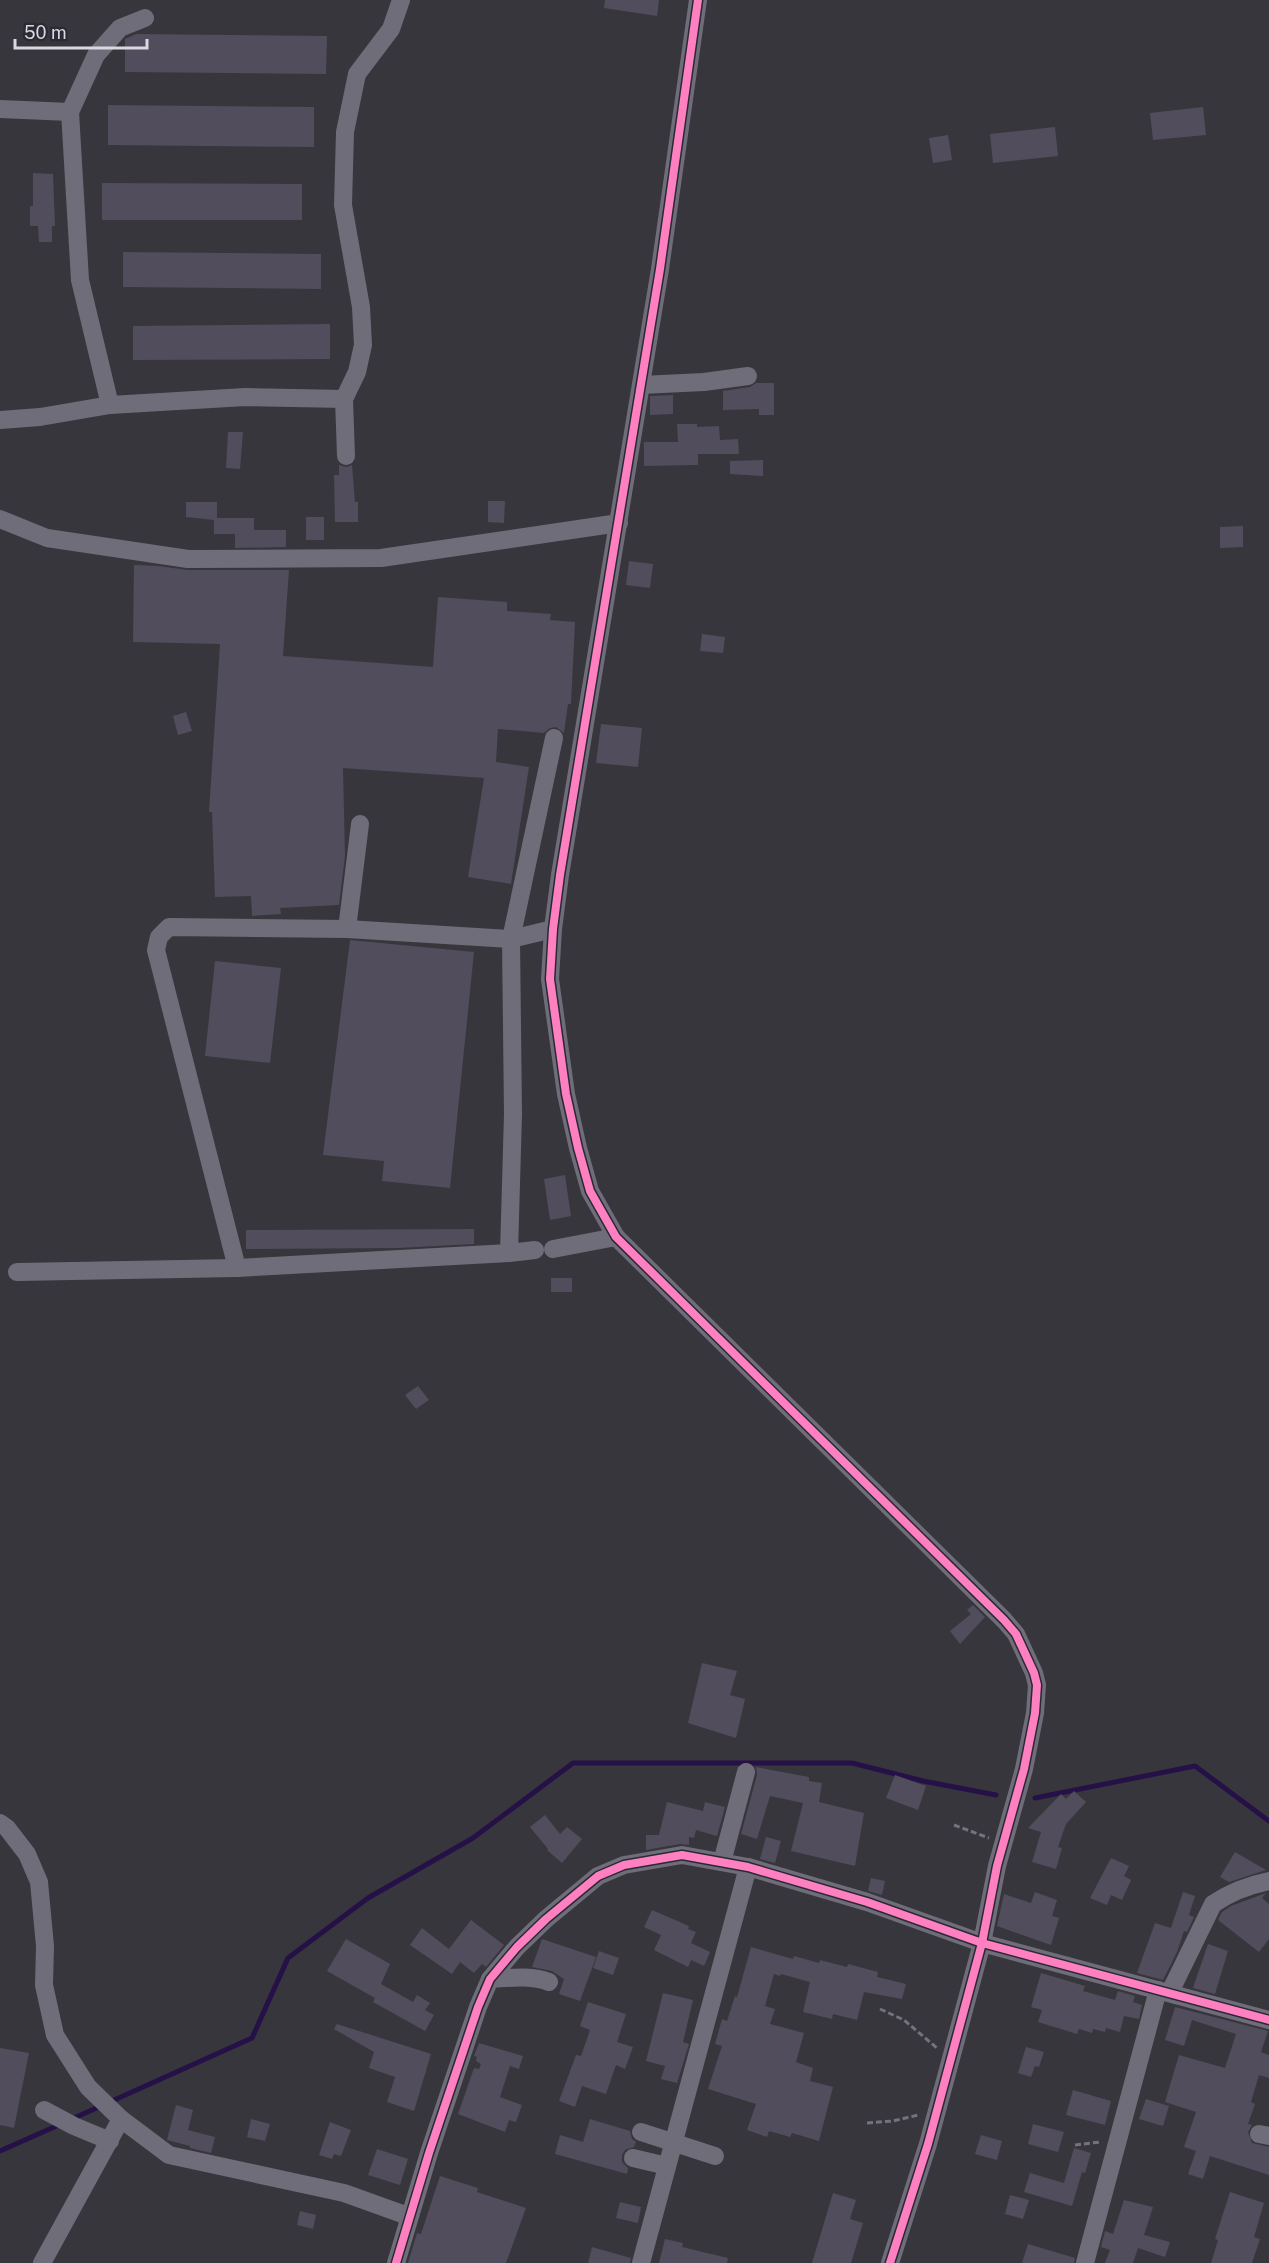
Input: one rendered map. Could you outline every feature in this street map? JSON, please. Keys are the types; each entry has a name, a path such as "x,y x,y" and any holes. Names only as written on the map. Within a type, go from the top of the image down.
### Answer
{"street":[{"path":"346,456 344,399 357,372 363,345 361,307 343,205 345,132 357,74 392,28 401,0"},
{"path":"698,0 660,269 553,929 550,979 566,1094 578,1148 590,1191 616,1237 972,1587 1016,1634 1034,1672 1035,1713 1024,1769 1004,1843 982,1943 937,2113 890,2263"},
{"path":"110,405 80,280 70,112 96,55 120,28 145,18"},
{"path":"0,109 70,112"},
{"path":"640,385 704,382 748,376"},
{"path":"0,420 40,417 110,405 245,397 344,399"},
{"path":"0,519 47,538 188,559 381,558 619,523"},
{"path":"509,1253 513,1114 511,939 554,738"},
{"path":"346,929 360,824"},
{"path":"237,1268 156,950 159,937 169,927 346,929 511,939 553,929"},
{"path":"17,1272 237,1268 509,1253 616,1237"},
{"path":"722,1862 746,1772"},
{"path":"0,1823 7,1828 27,1854 39,1882 45,1946 44,1985 55,2036 88,2087 121,2119 169,2155 344,2193 408,2216"},
{"path":"396,2263 408,2216 489,1979 546,1919 598,1876 624,1865 682,1855 748,1867 867,1902 982,1943 1269,2020"},
{"path":"640,2263 674,2142 712,2028 748,1867"},
{"path":"1085,2263 1164,1991 1213,1904 1223,1897 1257,1883 1269,1881"},
{"path":"489,1979 518,1977 549,1982"},
{"path":"44,2110 110,2141"},
{"path":"42,2263 121,2119"},
{"path":"640,2132 715,2157"},
{"path":"633,2158 667,2166"}],"path":[{"path":"954,1825 1004,1843"},
{"path":"880,2009 904,2020 952,2058"},
{"path":"867,2123 937,2113"}],"building":[{"path":"605,0 659,0 657,16 604,8"},
{"path":"136,34 327,36 326,74 125,72 125,39"},
{"path":"108,105 314,107 314,147 108,145"},
{"path":"1203,107 1206,135 1153,140 1150,113"},
{"path":"1055,127 1058,156 993,163 990,134"},
{"path":"948,135 952,160 933,163 929,138"},
{"path":"33,173 53,174 55,226 52,226 52,242 39,242 38,226 30,226 30,206 33,206"},
{"path":"102,183 302,184 302,220 102,220"},
{"path":"123,252 321,254 321,289 123,287"},
{"path":"330,324 330,359 133,360 133,326"},
{"path":"756,383 774,383 774,415 759,415 759,409 723,410 723,391 750,387"},
{"path":"673,395 673,414 650,415 650,396"},
{"path":"677,424 697,424 697,427 719,426 720,440 738,439 739,454 698,454 698,465 644,466 644,442 678,442"},
{"path":"228,432 243,432 240,469 226,468"},
{"path":"763,460 763,476 730,474 730,461"},
{"path":"339,465 346,467 352,465 355,502 358,502 358,522 335,522 334,475 339,475"},
{"path":"488,501 505,501 504,523 488,522"},
{"path":"186,502 217,502 217,518 254,518 254,530 286,530 286,547 235,548 235,534 214,534 214,520 186,517"},
{"path":"306,517 324,517 324,540 306,540"},
{"path":"1243,526 1243,547 1220,548 1220,527"},
{"path":"629,561 653,564 650,588 626,585"},
{"path":"134,565 188,570 289,570 283,656 433,667 438,597 507,602 507,611 551,614 550,620 575,622 571,704 568,704 564,733 556,727 544,733 498,729 496,762 529,767 511,884 468,877 484,778 343,768 345,856 339,905 280,908 281,914 252,916 251,896 215,897 212,812 209,812 220,644 133,642"},
{"path":"702,634 725,637 723,653 700,651"},
{"path":"186,712 192,731 178,735 173,716"},
{"path":"601,724 642,728 638,767 596,763"},
{"path":"350,940 474,952 450,1188 382,1181 384,1161 323,1155"},
{"path":"215,961 281,968 270,1063 205,1056"},
{"path":"565,1175 571,1216 550,1220 544,1179"},
{"path":"474,1229 474,1244 398,1248 246,1249 246,1230"},
{"path":"551,1278 572,1278 572,1292 551,1292"},
{"path":"418,1386 429,1400 416,1409 405,1395"},
{"path":"973,1605 985,1617 960,1644 950,1631 971,1614 967,1610"},
{"path":"702,1663 737,1671 730,1695 745,1699 736,1738 688,1723"},
{"path":"756,1767 809,1777 809,1781 822,1783 819,1802 864,1813 855,1866 791,1851 803,1803 770,1796 757,1839 741,1834 757,1775"},
{"path":"895,1775 926,1786 918,1810 886,1798"},
{"path":"1074,1791 1086,1802 1066,1824 1058,1847 1062,1848 1056,1869 1032,1862 1041,1832 1028,1828 1061,1794 1066,1799"},
{"path":"667,1802 703,1811 705,1802 725,1807 717,1836 696,1830 694,1838 689,1837 689,1845 680,1844 646,1850 646,1835 659,1835"},
{"path":"545,1815 560,1834 567,1827 582,1839 562,1863 547,1850 530,1827"},
{"path":"766,1837 781,1841 775,1863 760,1859"},
{"path":"1235,1852 1266,1870 1229,1882 1220,1877"},
{"path":"1111,1858 1129,1866 1124,1876 1131,1880 1122,1900 1111,1895 1107,1905 1090,1898"},
{"path":"871,1878 885,1881 882,1895 868,1891"},
{"path":"1035,1892 1057,1900 1052,1916 1059,1918 1051,1945 997,1926 1004,1894 1031,1903"},
{"path":"1183,1892 1195,1896 1189,1915 1194,1917 1187,1932 1184,1931 1177,1952 1163,1980 1137,1973 1155,1923 1171,1928"},
{"path":"1266,1893 1262,1898 1269,1904 1269,1939 1259,1952 1218,1920 1222,1912 1231,1906"},
{"path":"652,1910 689,1926 688,1929 696,1932 691,1943 710,1952 704,1966 691,1960 688,1967 654,1950 661,1935 644,1927"},
{"path":"471,1920 504,1945 486,1967 482,1964 474,1973 460,1962 452,1974 410,1945 422,1928 449,1949"},
{"path":"346,1939 390,1964 381,1984 413,2002 417,1995 430,2003 425,2010 434,2015 425,2031 373,2002 375,1998 327,1971"},
{"path":"542,1939 596,1957 580,2001 559,1994 564,1979 552,1971 532,1967"},
{"path":"1208,1944 1228,1951 1215,1994 1193,1988"},
{"path":"751,1947 793,1959 794,1956 847,1967 848,1964 878,1972 877,1977 906,1984 902,1999 864,1992 857,2020 833,2014 832,2019 803,2012 810,1982 774,1974 765,2006 775,2009 770,2024 804,2033 796,2062 813,2068 810,2081 833,2087 819,2141 792,2133 790,2137 769,2131 767,2137 747,2130 756,2104 708,2089 722,2046 715,2044 722,2019 727,2021 735,1996 737,1997"},
{"path":"599,1951 619,1958 613,1975 593,1968"},
{"path":"1041,1973 1085,1986 1083,1991 1115,2000 1118,1991 1135,1996 1133,2002 1142,2005 1139,2019 1124,2016 1120,2032 1106,2028 1105,2032 1093,2029 1092,2033 1079,2029 1077,2034 1038,2022 1042,2010 1031,2007"},
{"path":"663,1993 693,2000 683,2042 689,2044 677,2083 661,2079 665,2066 646,2061"},
{"path":"588,2002 626,2014 617,2042 633,2047 625,2069 616,2065 606,2094 582,2086 575,2107 559,2101 576,2055 581,2056 590,2030 580,2026"},
{"path":"1175,2007 1268,2031 1261,2052 1269,2055 1269,2078 1259,2075 1251,2102 1255,2104 1248,2124 1252,2125 1248,2132 1252,2143 1269,2147 1269,2175 1210,2156 1203,2179 1188,2174 1196,2151 1184,2147 1196,2112 1165,2102 1179,2055 1225,2068 1236,2034 1192,2020 1184,2046 1165,2040"},
{"path":"337,2024 431,2054 414,2111 387,2102 395,2077 369,2068 374,2052 334,2029"},
{"path":"479,2043 523,2056 519,2069 510,2066 500,2097 522,2105 516,2122 509,2120 505,2132 458,2114 474,2068 479,2069 481,2064 474,2056"},
{"path":"1026,2047 1044,2052 1039,2067 1035,2066 1031,2077 1018,2073"},
{"path":"0,2048 29,2053 14,2128 0,2125"},
{"path":"1073,2090 1111,2101 1105,2125 1066,2115"},
{"path":"1146,2099 1169,2106 1163,2126 1139,2119"},
{"path":"176,2105 193,2110 188,2130 215,2137 211,2153 167,2140"},
{"path":"251,2119 270,2124 265,2141 247,2137"},
{"path":"590,2119 630,2131 632,2139 636,2142 634,2147 625,2150 622,2155 622,2162 628,2168 627,2174 555,2154 560,2135 583,2142"},
{"path":"330,2122 351,2130 341,2156 334,2154 332,2159 319,2155"},
{"path":"1033,2124 1064,2132 1058,2152 1028,2144"},
{"path":"981,2135 1002,2141 997,2160 975,2154"},
{"path":"1074,2148 1091,2153 1085,2173 1082,2172 1072,2206 1024,2192 1030,2173 1064,2183"},
{"path":"377,2149 408,2159 400,2185 368,2175"},
{"path":"440,2176 478,2188 477,2192 526,2208 506,2263 408,2263 417,2233 421,2234"},
{"path":"1230,2192 1264,2203 1254,2237 1260,2239 1252,2263 1211,2263 1218,2240 1215,2239"},
{"path":"833,2193 856,2200 850,2219 863,2223 851,2263 812,2263"},
{"path":"1010,2195 1029,2200 1023,2219 1005,2214"},
{"path":"1124,2200 1153,2207 1144,2235 1170,2242 1165,2257 1138,2248 1133,2263 1105,2263 1110,2250 1101,2247 1105,2231 1113,2234"},
{"path":"620,2202 641,2207 638,2223 616,2218"},
{"path":"300,2211 316,2215 313,2229 297,2225"},
{"path":"665,2239 683,2243 682,2247 728,2258 727,2263 659,2263"},
{"path":"1028,2244 1075,2258 1074,2263 1022,2263"},
{"path":"592,2247 631,2258 630,2263 588,2263"}],"waterway":[{"path":"72,2119 252,2038 288,1958 368,1898 473,1838 573,1763 852,1763 923,1781 996,1795"},
{"path":"1035,1798 1195,1766 1269,1821"},
{"path":"0,2151 61,2124"}],"cycle path":[{"path":"698,0 660,269 560,875 550,979 566,1094 578,1148 590,1191 616,1237 1004,1620 1016,1634 1034,1673 1037,1685 1035,1713 1024,1769 997,1866 982,1943 928,2144 890,2263"},
{"path":"396,2263 429,2153 478,2007 490,1979 517,1947 546,1919 598,1876 624,1865 682,1855 748,1867 867,1902 982,1943 1269,2020"}]}
